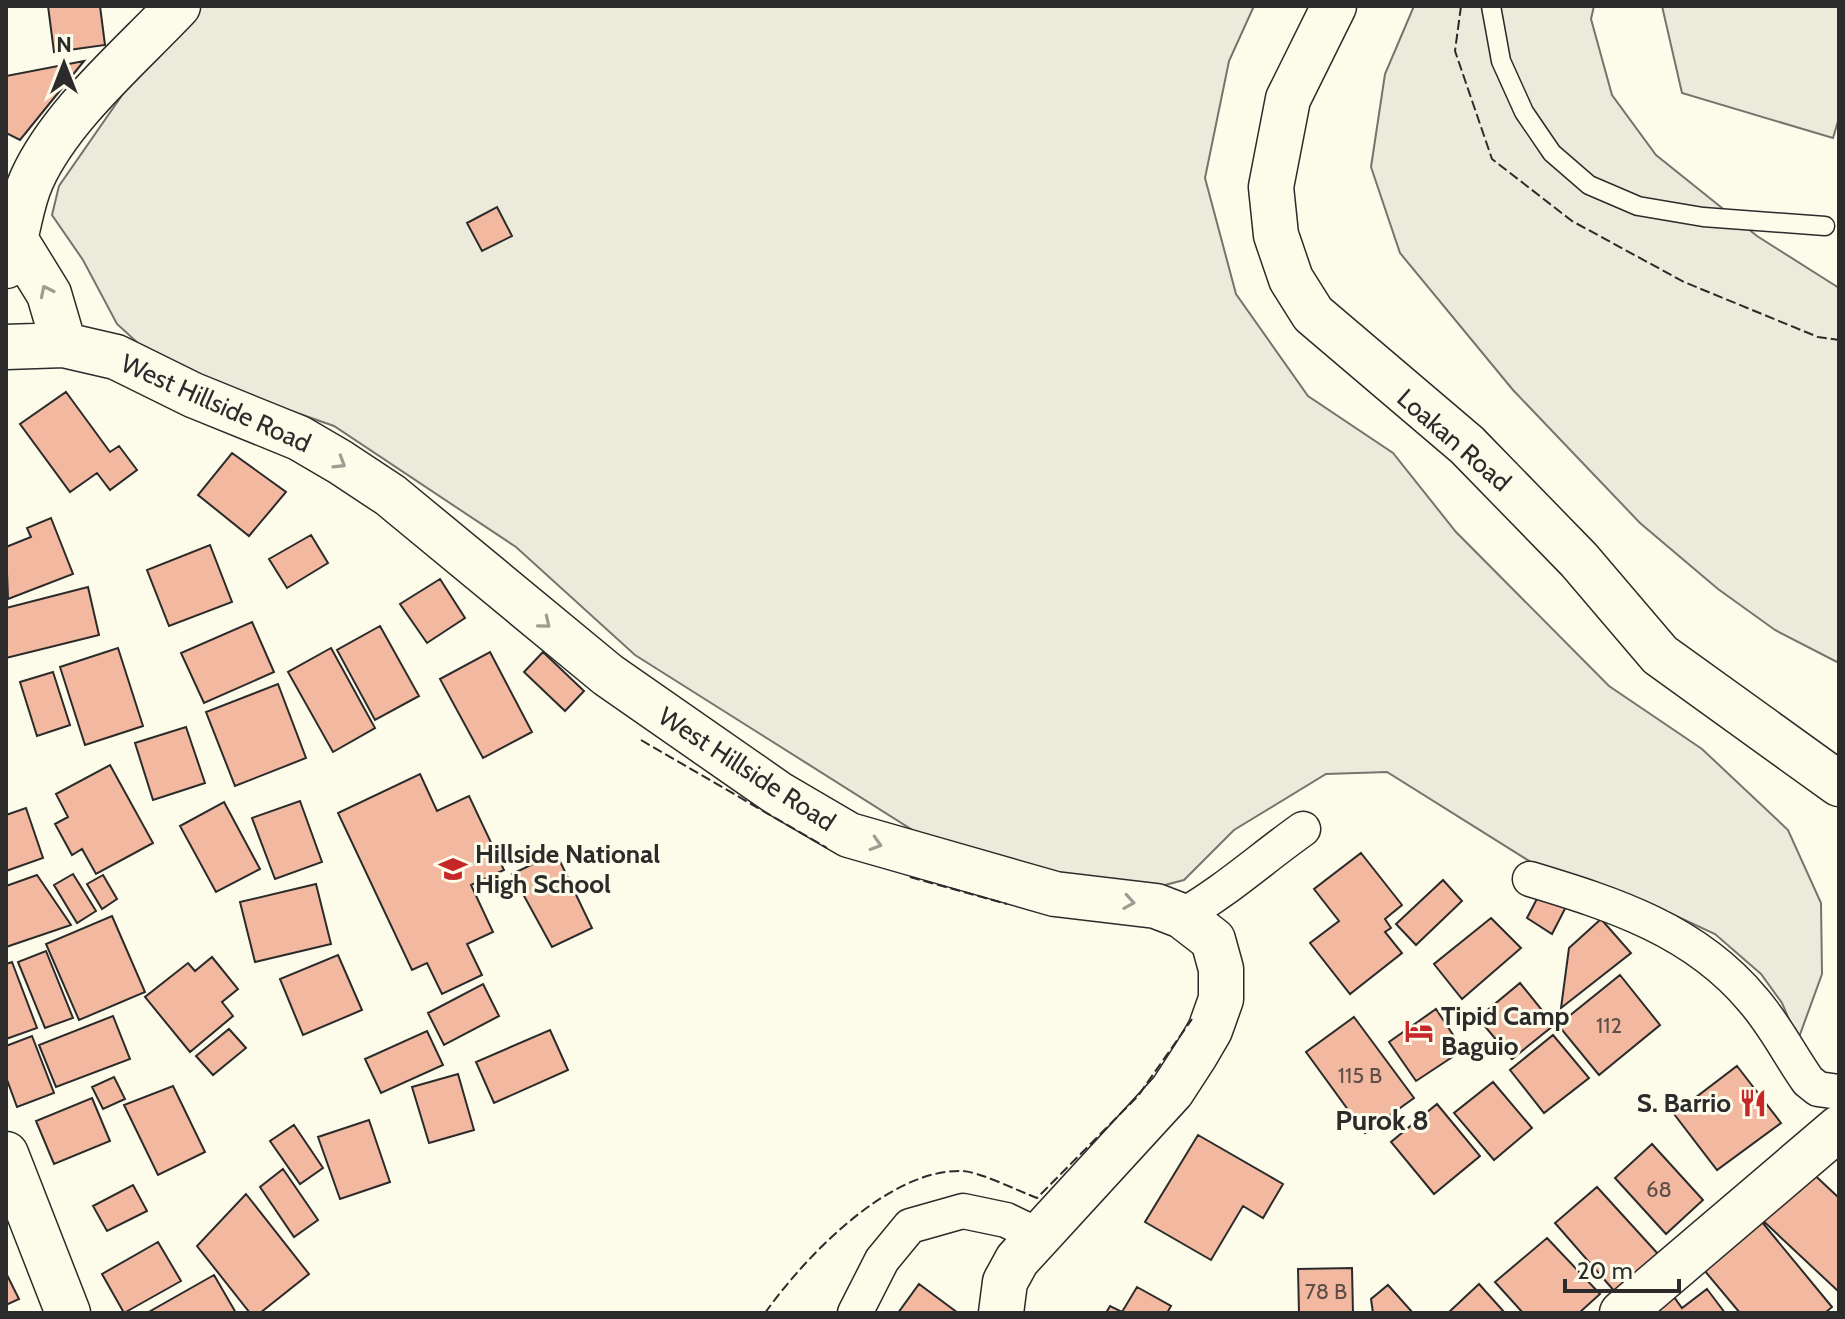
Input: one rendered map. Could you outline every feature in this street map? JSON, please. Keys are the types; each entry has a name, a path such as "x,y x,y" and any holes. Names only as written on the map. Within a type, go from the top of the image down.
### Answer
{"street":[{"path":"64,345 49,294 11,254 21,206 33,175 65,126 178,6"},
{"name":"Loakan Road","path":"1334,6 1288,99 1271,187 1281,250 1291,279 1313,314 1467,445 1579,560 1660,655 1839,784"},
{"name":"West Hillside Road","path":"6,347 64,345 116,357 179,388 299,438 390,495 608,675 779,794 849,835 1055,894 1156,906 1182,916 1213,940 1221,969 1221,999 1210,1030 1172,1091 1037,1235 1005,1282 1001,1313"},
{"path":"1182,916 1221,894 1263,857 1303,829"},
{"path":"1530,879 1628,910 1690,944 1723,968 1753,999 1808,1081 1818,1089 1839,1092"},
{"path":"1622,1313 1839,1128"},
{"path":"6,1154 68,1313"},
{"path":"855,1313 882,1260 910,1226 963,1211 1006,1220 1037,1235"}],"lane":[{"path":"1491,6 1501,61 1524,112 1552,153 1589,185 1638,206 1703,217 1825,226"}],"shaded area":[{"path":"191,6 1254,6 1229,61 1205,178 1236,294 1308,396 1393,453 1456,532 1609,686 1702,749 1788,830 1821,903 1822,974 1798,1040 1782,1003 1761,974 1715,934 1672,914 1558,879 1387,772 1326,774 1234,830 1184,880 1127,895 930,841 635,655 516,547 334,426 163,366 117,324 83,260 52,215 59,186 166,32"},
{"path":"1414,6 1594,6 1591,19 1612,95 1656,155 1757,236 1839,288 1839,663 1775,630 1718,589 1640,523 1513,390 1400,253 1371,167 1385,74"},
{"path":"1662,6 1839,6 1839,118 1833,138 1682,93"}],"building":[{"path":"48,6 100,6 105,45 54,52"},
{"path":"84,61 20,140 6,133 6,76"},
{"path":"497,207 512,236 482,251 467,223"},
{"path":"66,392 110,452 119,446 137,470 110,490 97,473 70,492 20,424"},
{"path":"232,453 286,492 249,536 198,495"},
{"path":"51,518 73,574 8,599 6,547 31,537 27,528"},
{"path":"311,535 328,563 287,588 269,559"},
{"path":"210,545 232,602 169,626 147,570"},
{"path":"440,579 465,618 427,643 400,604"},
{"path":"88,587 99,635 6,658 6,608"},
{"path":"252,622 274,672 204,703 181,653"},
{"path":"380,626 419,696 375,720 337,650"},
{"path":"118,648 143,726 85,745 60,667"},
{"path":"331,648 375,728 333,752 288,672"},
{"path":"490,652 532,732 483,758 440,679"},
{"path":"543,652 584,691 565,711 524,672"},
{"path":"53,672 70,725 37,736 20,682"},
{"path":"278,684 306,758 235,786 206,712"},
{"path":"186,727 205,783 153,800 135,743"},
{"path":"110,765 153,843 96,874 82,849 72,855 55,824 68,817 56,794"},
{"path":"420,774 437,811 469,796 504,870 471,885 493,932 467,944 482,975 442,994 427,963 412,970 338,813"},
{"path":"300,801 322,862 275,879 252,818"},
{"path":"224,802 260,869 216,892 180,826"},
{"path":"26,808 43,858 6,871 6,815"},
{"path":"556,853 592,928 552,947 512,874"},
{"path":"1361,853 1402,905 1385,919 1391,928 1385,932 1402,953 1350,994 1310,943 1339,921 1314,889"},
{"path":"73,874 96,911 77,923 54,885"},
{"path":"37,875 71,925 6,947 6,886"},
{"path":"103,875 117,899 102,909 87,884"},
{"path":"1443,880 1462,901 1416,945 1396,924"},
{"path":"316,884 331,944 255,962 240,902"},
{"path":"1542,889 1568,903 1552,934 1527,918"},
{"path":"112,916 145,992 79,1020 46,944"},
{"path":"1491,918 1521,948 1462,999 1434,964"},
{"path":"1601,919 1631,953 1561,1008 1569,948"},
{"path":"46,951 73,1018 45,1028 18,962"},
{"path":"338,955 362,1010 303,1035 280,979"},
{"path":"212,957 238,989 222,1002 233,1016 190,1052 145,997 188,963 195,971"},
{"path":"12,962 37,1028 6,1039 6,964"},
{"path":"1620,975 1660,1025 1599,1075 1558,1025"},
{"path":"1520,983 1554,1025 1512,1059 1478,1018"},
{"path":"483,984 499,1016 444,1045 428,1013"},
{"path":"1436,1009 1463,1050 1416,1081 1389,1042"},
{"path":"113,1016 130,1059 56,1087 39,1045"},
{"path":"1354,1017 1414,1098 1365,1133 1306,1052"},
{"path":"229,1029 246,1048 213,1075 196,1056"},
{"path":"550,1030 568,1070 494,1103 476,1062"},
{"path":"427,1031 443,1065 381,1093 365,1059"},
{"path":"1553,1035 1589,1078 1544,1113 1510,1070"},
{"path":"32,1036 54,1093 17,1107 6,1077 6,1046"},
{"path":"1737,1066 1781,1123 1717,1170 1674,1114"},
{"path":"458,1074 474,1130 429,1143 412,1087"},
{"path":"114,1077 125,1099 103,1109 92,1087"},
{"path":"1493,1082 1532,1128 1494,1160 1454,1113"},
{"path":"173,1086 205,1152 158,1175 124,1105"},
{"path":"92,1098 110,1141 54,1164 36,1121"},
{"path":"1437,1104 1480,1156 1434,1194 1391,1142"},
{"path":"369,1120 390,1182 340,1199 318,1137"},
{"path":"294,1125 323,1168 300,1184 270,1141"},
{"path":"1198,1135 1283,1184 1263,1218 1243,1206 1211,1260 1145,1222"},
{"path":"1652,1144 1703,1200 1666,1234 1615,1178"},
{"path":"1805,1166 1839,1198 1839,1292 1758,1216"},
{"path":"283,1169 318,1220 294,1237 260,1187"},
{"path":"133,1185 147,1211 107,1231 93,1206"},
{"path":"1597,1187 1659,1255 1616,1293 1555,1223"},
{"path":"246,1194 309,1274 260,1313 250,1313 197,1246"},
{"path":"1757,1216 1832,1307 1825,1313 1740,1313 1699,1264"},
{"path":"1547,1238 1600,1294 1579,1313 1523,1313 1495,1282"},
{"path":"158,1242 181,1281 124,1313 102,1274"},
{"path":"1352,1268 1353,1313 1299,1313 1298,1269"},
{"path":"6,1273 19,1299 6,1305"},
{"path":"214,1275 236,1313 147,1313"},
{"path":"919,1284 958,1313 898,1313"},
{"path":"1479,1284 1505,1313 1448,1313"},
{"path":"1388,1285 1413,1313 1373,1313 1371,1299"},
{"path":"1137,1287 1171,1306 1167,1313 1106,1313 1110,1306 1122,1312"},
{"path":"1707,1289 1725,1313 1645,1313 1671,1293 1682,1308"}],"fence":[{"path":"1461,6 1455,51 1492,159 1572,221 1684,282 1818,337 1839,340"},
{"path":"641,740 827,848"},
{"path":"910,877 1007,904"},
{"path":"765,1313 825,1243 878,1200 906,1184 934,1174 962,1171 989,1178 1037,1198 1138,1096 1192,1019"}],"place":[{"name":"Hillside National High School","path":"453,869"},
{"name":"Tipid Camp Baguio","path":"1419,1031"},
{"name":"S. Barrio","path":"1753,1103"}],"district":[{"name":"Purok 8","path":"1382,1120"}]}
